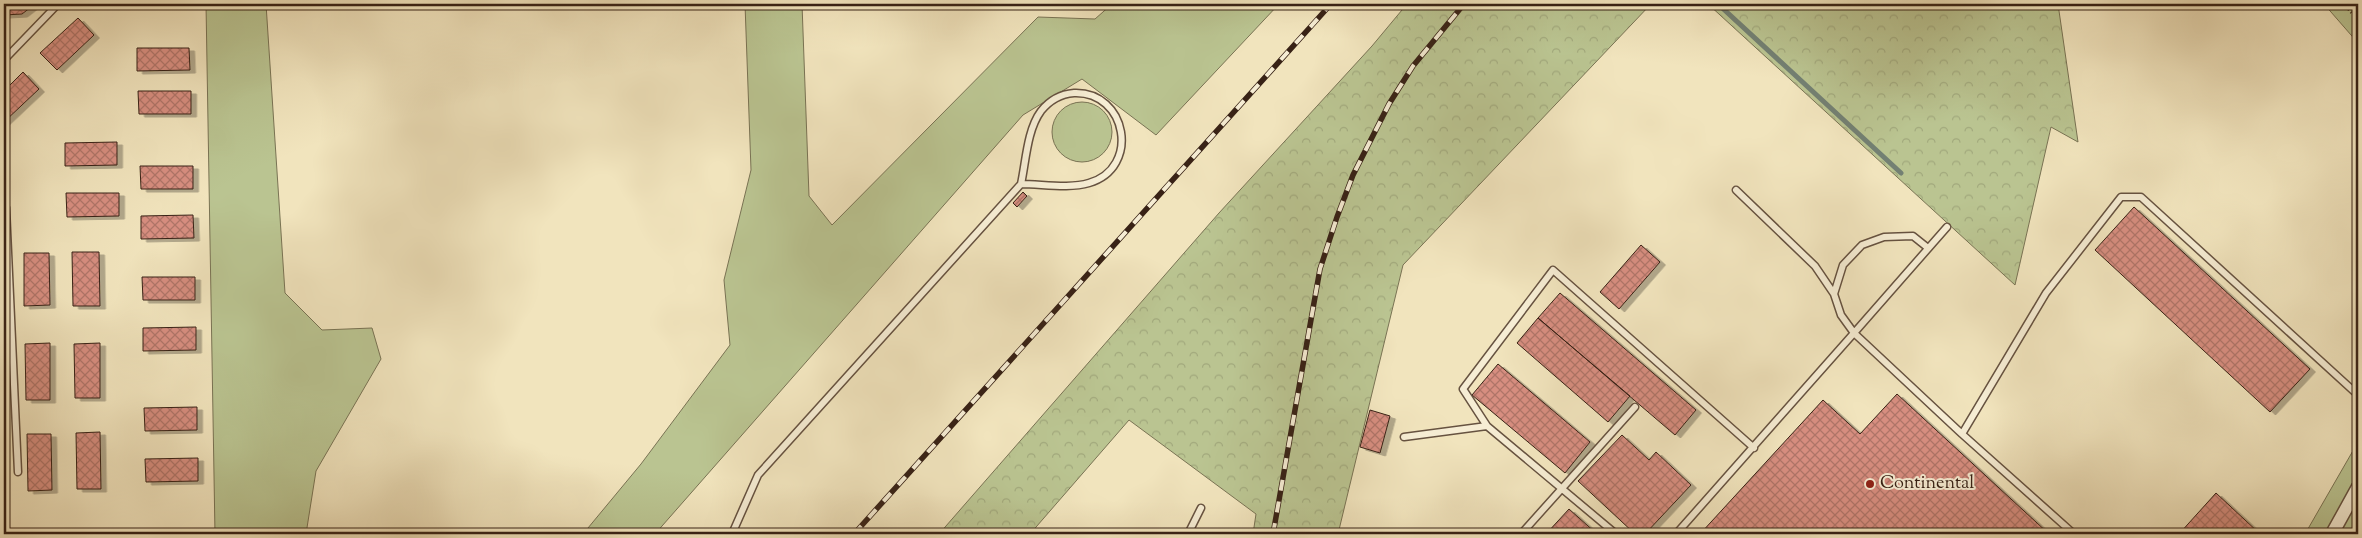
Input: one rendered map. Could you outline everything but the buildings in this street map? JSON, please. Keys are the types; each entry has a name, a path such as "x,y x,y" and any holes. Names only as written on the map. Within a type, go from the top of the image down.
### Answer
{"street":[{"path":"2332,534 2358,488"}],"lane":[{"path":"4,60 58,4"},
{"path":"732,534 758,475 1021,184 1033,127 1040,113 1050,102 1069,94 1090,95 1108,105 1115,114 1122,134 1122,144 1120,155 1108,172 1090,183 1079,185 1021,184"},
{"path":"1736,190 1815,266 1834,294 1841,315 1854,333 1962,434 2074,534"},
{"path":"1962,434 2046,293 2121,197 2141,197 2358,395"},
{"path":"4,202 6,208 18,472"},
{"path":"1676,534 1754,448 1946,227"},
{"path":"1834,294 1843,265 1862,245 1884,237 1913,236 1928,248"},
{"path":"1616,534 1487,426 1463,389 1553,270 1754,448"},
{"path":"1521,534 1561,487 1635,407"},
{"path":"1404,437 1487,426"},
{"path":"1188,534 1201,508"}],"path":[{"path":"2344,4 2358,20"}],"green space":[{"path":"206,4 266,4 285,293 322,330 372,328 381,359 316,471 306,534 215,534"},
{"path":"745,4 802,4 809,196 832,225 1038,17 1095,19 1112,4 1279,4 1156,135 1082,79 1023,115 655,534 583,534 641,464 730,345 724,280 751,170"},
{"path":"1407,4 1651,4 1403,265 1338,534 1253,534 1256,514 1129,420 1030,534 939,534 1219,213 1372,46"},
{"path":"1708,4 2058,4 2078,142 2051,127 2015,285"},
{"path":"2324,4 2358,4 2358,43"},
{"path":"1082,102 1099,107 1107,115 1112,132 1107,149 1099,157 1082,162 1065,157 1057,149 1052,132 1057,115 1065,107"},
{"path":"2358,442 2358,534 2305,534"}],"waterway":[{"path":"1718,4 1901,173"}],"railway":[{"path":"854,534 1331,4"},
{"path":"1273,534 1320,269 1337,217 1353,175 1389,104 1413,66 1464,4"}],"place":[{"name":"Continental","path":"1870,484"}]}
